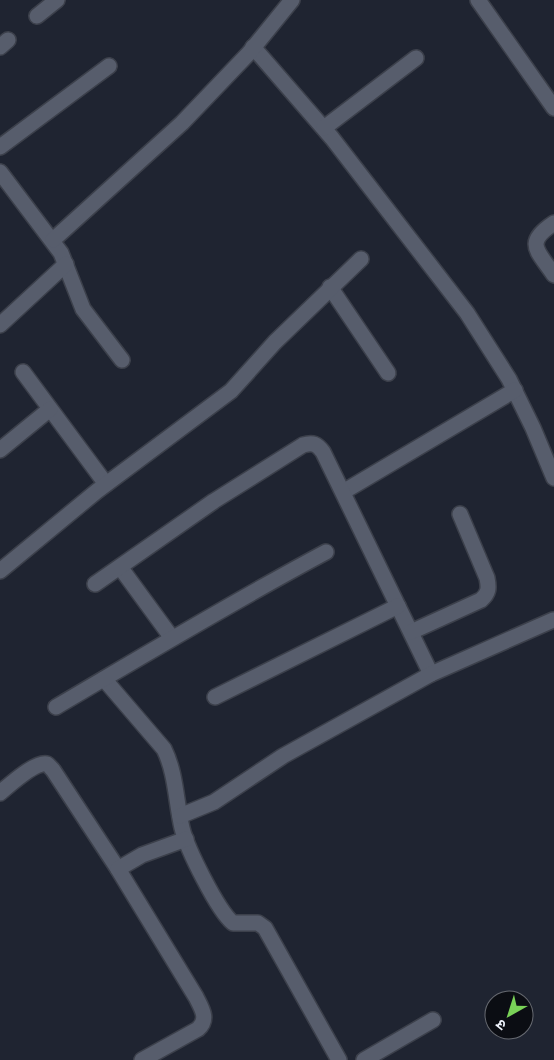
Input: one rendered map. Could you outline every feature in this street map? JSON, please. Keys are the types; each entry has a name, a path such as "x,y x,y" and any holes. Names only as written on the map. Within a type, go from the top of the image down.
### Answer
{"street":[{"path":"37,16 57,0"},
{"path":"53,240 182,123 224,81 292,0"},
{"path":"478,0 554,108"},
{"path":"254,47 324,128 467,313 515,390 554,478"},
{"path":"324,128 416,58"},
{"path":"0,147 109,66"},
{"path":"0,172 53,240 66,264 82,309 122,360"},
{"path":"554,223 542,231 535,243 554,275"},
{"path":"0,571 106,484 231,391 275,342 361,258"},
{"path":"0,325 66,264"},
{"path":"330,287 388,373"},
{"path":"23,372 106,484"},
{"path":"343,492 515,390"},
{"path":"0,450 50,408"},
{"path":"95,584 214,501 303,445 311,442 318,445 323,452 431,674"},
{"path":"411,632 481,600 487,594 489,587 486,578 460,514"},
{"path":"56,708 172,638 326,552"},
{"path":"120,567 172,638"},
{"path":"215,698 398,606"},
{"path":"180,816 214,802 283,756 431,674 554,622"},
{"path":"104,679 164,749 170,761 186,838 200,870 222,910 233,923 258,923 265,928 339,1060"},
{"path":"0,793 40,764 46,764 53,770 118,869 196,997 204,1016 202,1026 198,1030 142,1060"},
{"path":"118,869 142,854 186,838"},
{"path":"364,1060 434,1020"}]}
